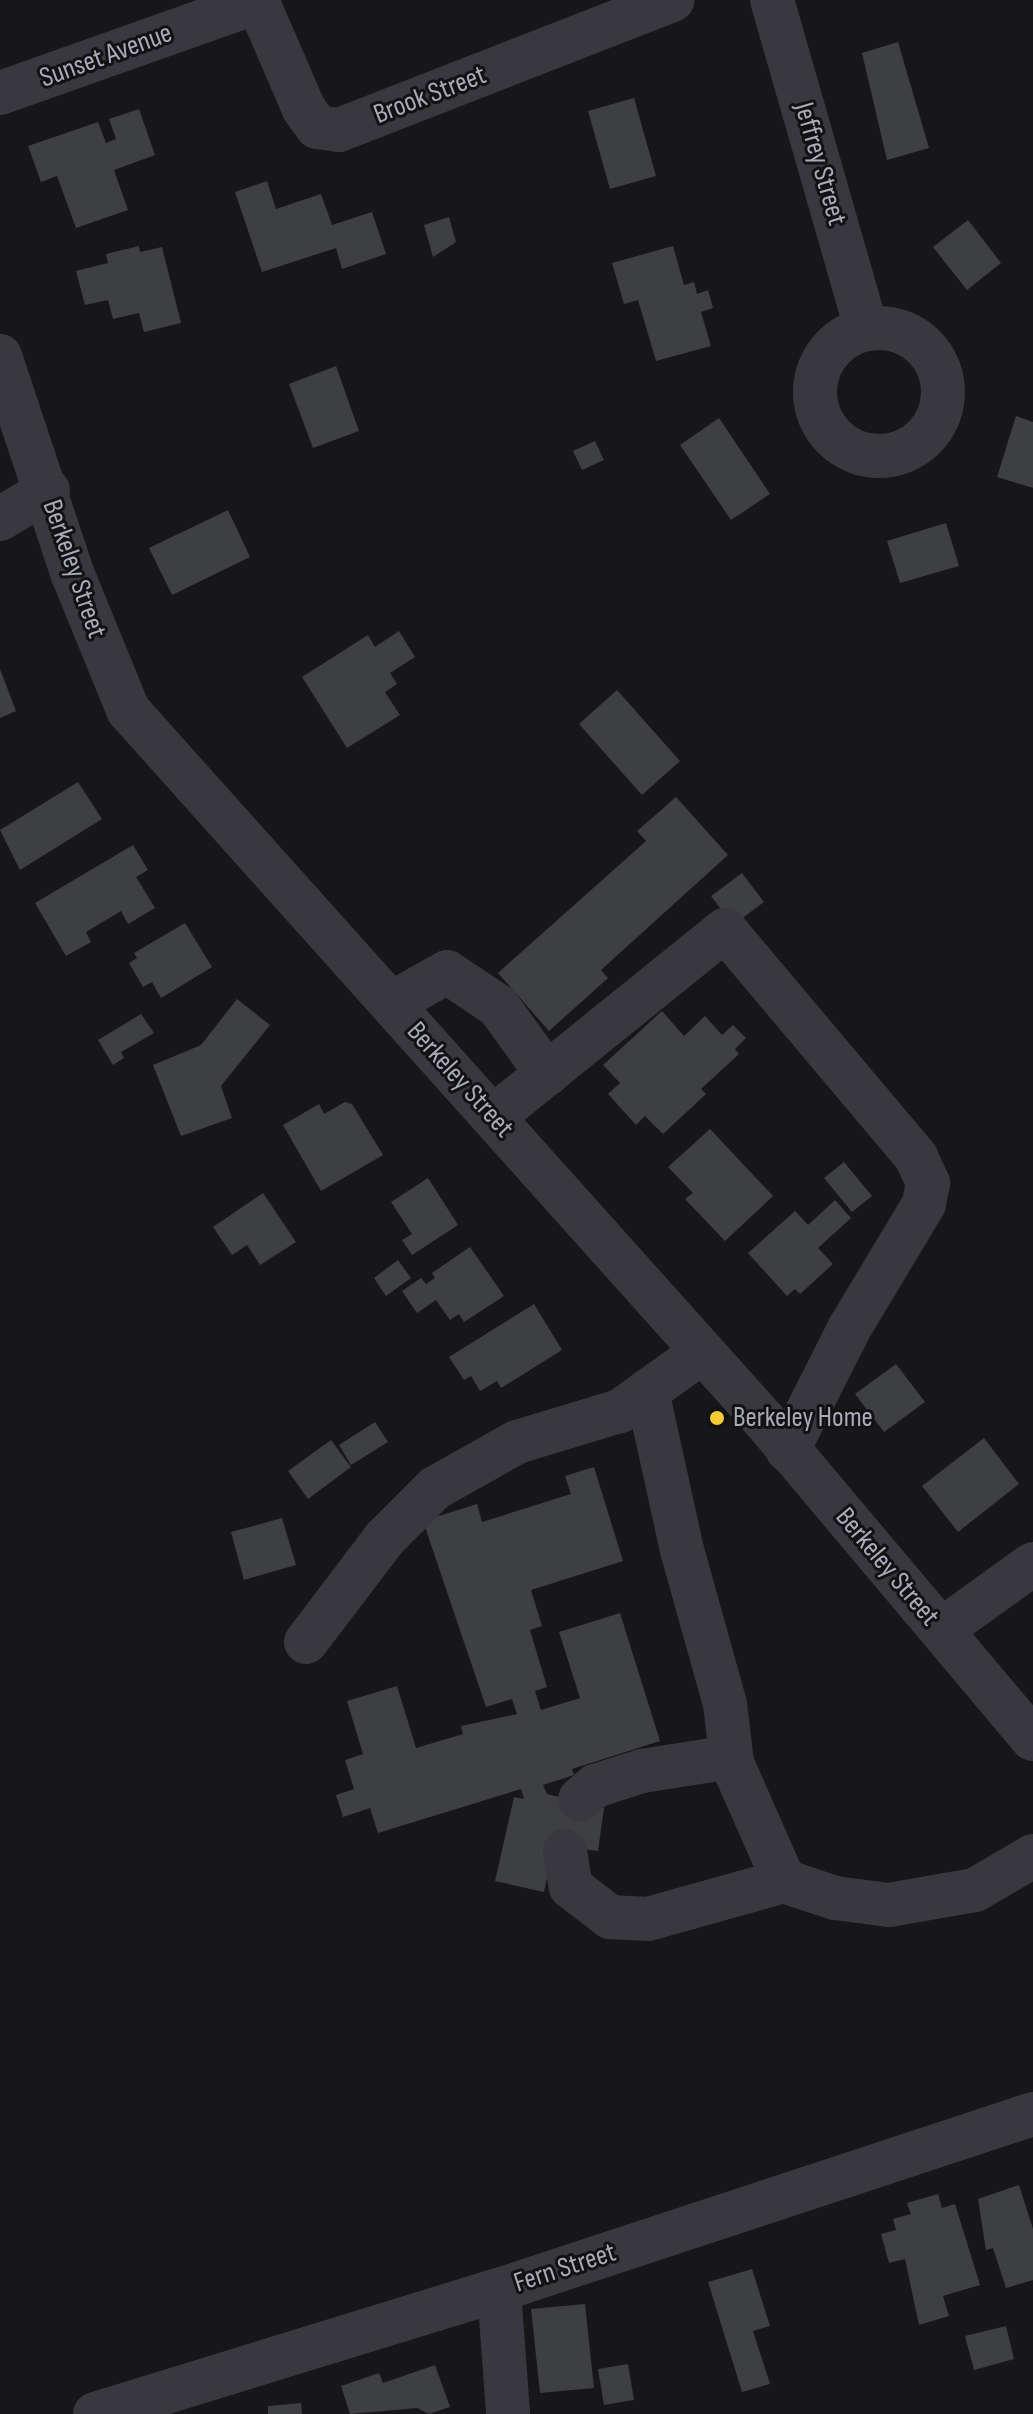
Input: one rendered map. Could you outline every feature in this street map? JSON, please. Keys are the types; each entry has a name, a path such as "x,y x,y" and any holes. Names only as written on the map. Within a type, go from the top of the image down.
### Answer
{"street":[{"name":"Brook Street","path":"257,1 304,109 317,127 339,130 673,0"},
{"name":"Jeffrey Street","path":"772,0 866,328"},
{"name":"Sunset Avenue","path":"0,93 257,1"},
{"name":"Berkeley Street","path":"0,356 48,490 73,575 128,710 702,1352 1033,1739"},
{"path":"0,519 48,490"},
{"path":"493,1117 725,930 916,1157 928,1183 924,1204 849,1329 788,1450"},
{"path":"392,1003 447,972 498,1006 547,1074"},
{"path":"306,1642 385,1538 435,1488 517,1442 620,1411 702,1352"},
{"path":"647,1391 682,1550 725,1704 732,1763 784,1881"},
{"path":"941,1630 1033,1564"},
{"path":"580,1799 595,1786 642,1771 718,1759 732,1763"},
{"path":"565,1851 571,1887 610,1917 648,1919 784,1881 835,1898 932,1902 975,1890 1033,1856"},
{"name":"Fern Street","path":"95,2414 178,2402 499,2290 1033,2114"},
{"path":"499,2290 508,2414"}],"building":[{"path":"898,42 929,148 887,160 862,53"},
{"path":"634,98 656,176 610,189 588,111"},
{"path":"139,109 155,155 114,170 128,210 76,228 57,176 41,182 28,146 98,122 106,143 116,139 109,119"},
{"path":"267,181 276,209 321,194 332,225 372,212 386,254 342,269 336,248 262,272 235,192"},
{"path":"449,217 456,242 433,257 424,225"},
{"path":"968,220 1001,263 967,290 933,247"},
{"path":"139,246 140,252 162,247 181,323 144,332 139,313 113,319 108,300 85,305 76,271 108,263 106,254"},
{"path":"673,246 684,285 694,282 697,294 708,290 713,308 701,312 711,346 656,361 638,300 624,304 612,263"},
{"path":"336,366 359,431 313,448 289,384"},
{"path":"1016,416 1033,422 1033,488 997,477"},
{"path":"719,418 770,494 731,520 680,445"},
{"path":"595,441 604,460 582,470 573,451"},
{"path":"228,510 250,557 172,595 149,548"},
{"path":"946,523 959,566 900,583 887,541"},
{"path":"399,631 415,657 390,673 397,684 385,692 400,715 347,748 302,677 368,635 375,647"},
{"path":"0,669 16,711 0,718"},
{"path":"617,690 680,761 642,795 579,724"},
{"path":"78,782 102,819 20,870 0,830"},
{"path":"676,797 728,855 601,970 608,978 549,1031 498,973 646,841 637,831"},
{"path":"133,845 148,870 136,877 155,908 128,924 121,911 86,932 91,942 66,956 35,903"},
{"path":"742,873 764,902 733,925 711,896"},
{"path":"185,923 212,967 161,998 152,982 143,987 129,963 137,958 134,953"},
{"path":"237,999 270,1025 221,1086 232,1118 181,1136 153,1065 201,1045"},
{"path":"662,1011 684,1036 705,1016 722,1035 733,1025 746,1038 735,1049 739,1054 701,1089 706,1094 663,1134 645,1116 636,1125 608,1094 620,1083 603,1065"},
{"path":"141,1014 154,1033 121,1052 124,1058 113,1065 98,1040"},
{"path":"345,1102 352,1104 383,1155 321,1191 283,1125 319,1104 324,1114"},
{"path":"710,1129 773,1196 725,1241 685,1199 693,1193 668,1167"},
{"path":"844,1162 872,1196 852,1212 824,1178"},
{"path":"428,1178 458,1225 412,1255 402,1240 412,1234 391,1202"},
{"path":"263,1193 296,1242 260,1265 247,1245 232,1255 213,1227"},
{"path":"835,1200 851,1218 818,1248 833,1264 800,1294 795,1289 787,1296 748,1253 795,1211 808,1225"},
{"path":"470,1247 504,1296 464,1322 459,1314 450,1320 436,1300 417,1313 402,1291 421,1278 426,1284 435,1278 432,1273"},
{"path":"398,1260 411,1278 386,1296 374,1278"},
{"path":"534,1304 562,1350 501,1388 497,1381 480,1391 471,1376 464,1380 449,1357"},
{"path":"896,1364 925,1402 884,1432 855,1394"},
{"path":"375,1422 388,1442 351,1465 339,1445"},
{"path":"984,1438 1019,1484 958,1532 922,1486"},
{"path":"331,1440 351,1467 308,1499 288,1471"},
{"path":"594,1467 623,1561 531,1590 542,1626 530,1630 547,1687 535,1691 541,1710 580,1698 559,1632 620,1613 660,1741 572,1769 574,1775 543,1785 547,1794 604,1808 598,1851 554,1845 544,1892 495,1881 514,1797 524,1799 521,1789 378,1833 370,1808 343,1817 336,1795 354,1789 345,1760 363,1754 347,1701 397,1686 416,1748 463,1734 461,1726 517,1714 512,1699 486,1707 423,1521 477,1504 482,1522 571,1494 565,1476"},
{"path":"282,1518 296,1565 244,1580 231,1532"},
{"path":"1019,2185 1033,2229 1033,2280 1006,2288 993,2248 986,2250 978,2199"},
{"path":"938,2194 942,2208 955,2204 980,2285 943,2296 949,2316 919,2325 905,2259 889,2263 881,2234 896,2230 893,2219 911,2214 907,2203"},
{"path":"752,2269 770,2326 753,2331 770,2384 742,2392 708,2282"},
{"path":"585,2304 594,2388 540,2393 531,2309"},
{"path":"1006,2326 1014,2359 974,2370 965,2336"},
{"path":"628,2364 634,2400 604,2405 598,2369"},
{"path":"435,2365 450,2407 429,2414 417,2408 350,2414 341,2386 379,2373 383,2383"},
{"path":"301,2403 302,2414 268,2414 268,2406"}],"place":[{"name":"Berkeley Home","path":"717,1418"}]}
